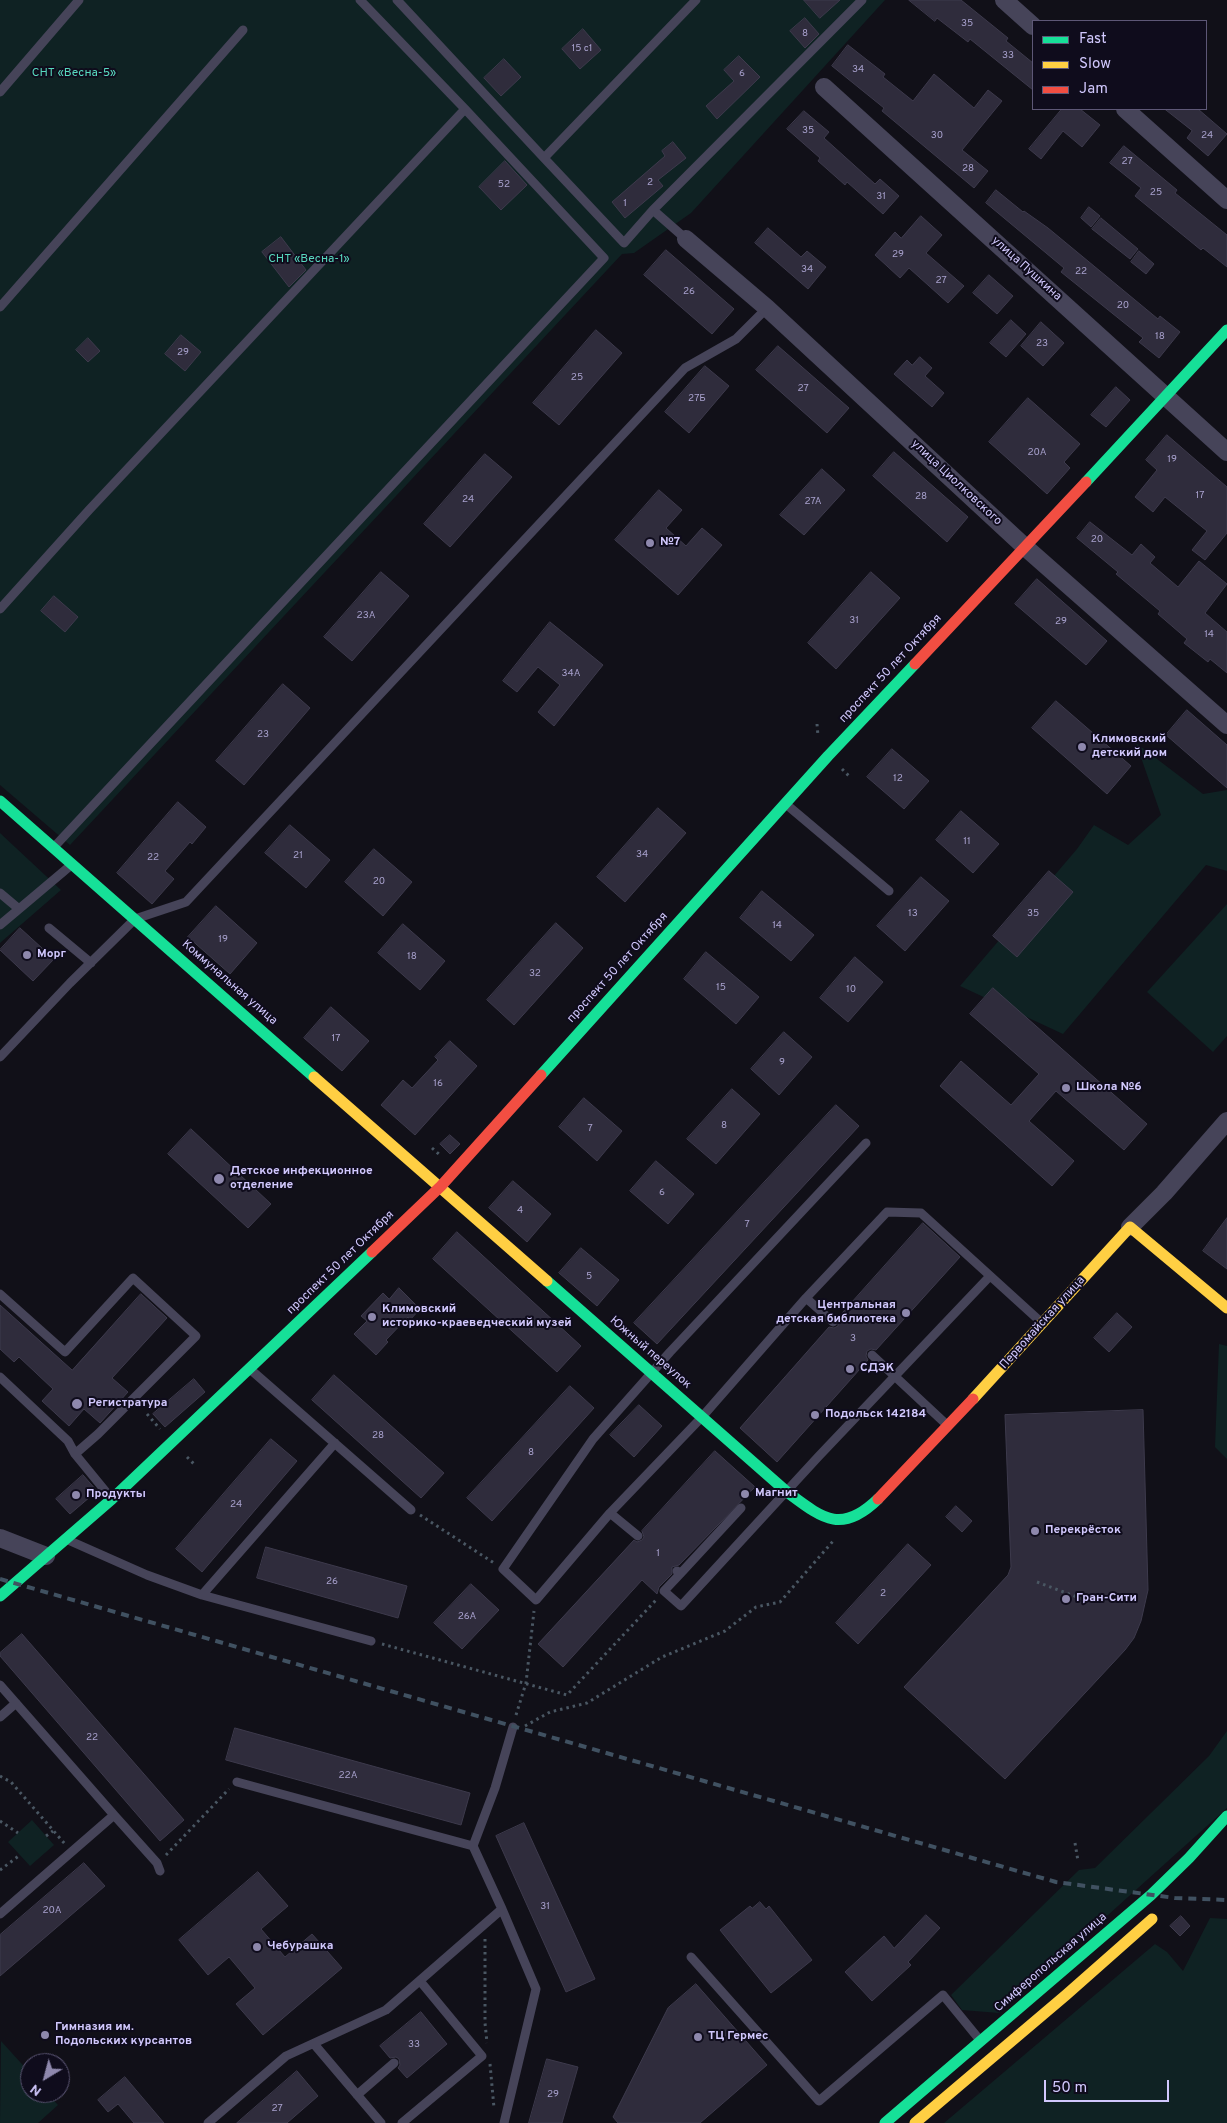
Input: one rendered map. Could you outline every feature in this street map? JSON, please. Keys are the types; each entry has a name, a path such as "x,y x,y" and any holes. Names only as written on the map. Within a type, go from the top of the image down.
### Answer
{"main road":[{"name":"проспект 50 лет Октября","path":"0,1596 112,1499 250,1370 441,1186 785,804 1025,546 1167,398 1227,330"},
{"name":"Коммунальная улица","path":"0,801 441,1186"},
{"name":"Южный переулок","path":"441,1186 787,1492 816,1513 833,1520 852,1519"},
{"path":"1130,1227 1227,1308"},
{"name":"Первомайская улица","path":"852,1519 874,1502 948,1426 1130,1227"},
{"name":"Симферопольская улица","path":"885,2123 1151,1895 1189,1858 1227,1816"},
{"path":"914,2123 1066,1995 1161,1911"}],"street":[{"path":"1004,0 1032,25"},
{"name":"улица Пушкина","path":"824,86 1227,452"},
{"path":"1126,110 1227,200"},
{"name":"улица Циолковского","path":"686,240 767,308 1025,546 1227,726"},
{"name":"Первомайская улица","path":"1130,1227 1164,1193 1227,1121"},
{"path":"0,1538 46,1556"}],"lane":[{"path":"0,92 79,0"},
{"path":"53,848 604,258 360,0"},
{"path":"397,0 624,243 653,210 862,0"},
{"path":"544,158 696,0"},
{"path":"0,307 243,30"},
{"path":"0,609 89,510 465,109"},
{"path":"653,210 686,240"},
{"path":"0,1057 135,919 186,902 685,368 736,340 767,308"},
{"path":"785,804 889,891"},
{"path":"0,925 72,865"},
{"path":"0,893 19,909"},
{"path":"49,928 91,963"},
{"path":"866,1143 652,1373 594,1439 503,1569 536,1600 610,1513 702,1417 806,1298 887,1212 921,1213 1043,1323"},
{"path":"741,1508 679,1572 664,1591 681,1606 990,1276"},
{"path":"0,1294 65,1352 132,1278 196,1336 98,1434 75,1454"},
{"path":"806,1298 834,1322"},
{"path":"872,1355 948,1426"},
{"path":"250,1370 411,1510"},
{"path":"0,1377 68,1441 75,1454 112,1499"},
{"path":"202,1595 335,1442"},
{"path":"610,1513 638,1536"},
{"path":"66,1539 147,1575 202,1595 371,1641"},
{"path":"0,1685 159,1867"},
{"path":"0,1717 16,1703"},
{"path":"504,2123 536,1990 502,1908 473,1846 516,1728"},
{"path":"237,1782 473,1846"},
{"path":"0,1914 114,1816"},
{"path":"208,2123 286,2056 386,2010 502,1908"},
{"path":"691,1956 819,2101 943,1995 980,2041"},
{"path":"402,2123 482,2056 420,1981"},
{"path":"314,2044 381,2123"},
{"path":"357,2095 394,2063"}],"path":[{"path":"411,1510 503,1569"},
{"path":"516,1728 550,1712 587,1703 662,1657 725,1631 756,1607 780,1602 852,1519"},
{"path":"1036,1582 1085,1600"},
{"path":"371,1641 567,1695 664,1591"},
{"path":"516,1728 526,1683 536,1600"},
{"path":"0,1776 11,1782 72,1852"},
{"path":"159,1867 237,1782"},
{"path":"0,1821 18,1833"},
{"path":"46,1836 53,1830"},
{"path":"1075,1843 1078,1861"},
{"path":"0,1870 20,1854"},
{"path":"484,1923 485,2023 488,2052"},
{"path":"489,2061 494,2108 493,2116"}],"green space":[{"name":"СНТ «Весна-1»","path":"0,0 885,0 691,213 634,253 622,254 70,845 0,785"},
{"path":"1136,743 1203,794 1227,790 1227,871 1206,865 1063,1034 960,986 1077,849 1094,825 1128,845 1161,815"},
{"path":"0,833 61,890 0,943"},
{"path":"1227,904 1227,1036 1213,1052 1147,992"},
{"path":"1219,1344 1227,1346 1227,1459 1215,1447"},
{"path":"1227,1731 1227,1808 999,2013 962,2010 951,1995 1079,1870 1095,1868 1209,1756"},
{"path":"32,1820 54,1845 30,1866 8,1842"},
{"path":"1210,1918 1227,1919 1227,2123 944,2123 1155,1944 1167,1952 1183,1971"},
{"path":"1,2041 20,2062 20,2103 56,2103 58,2105 38,2123 0,2123"}],"building":[{"path":"804,0 840,0 820,18"},
{"path":"909,0 961,0 1008,38 1006,41 1032,62 1032,89 970,39 968,42 937,18 935,21"},
{"path":"805,18 819,34 805,48 790,31"},
{"path":"583,29 601,50 580,69 562,49"},
{"path":"848,45 885,74 883,77 913,101 934,74 974,108 988,90 1002,101 962,150 988,171 974,188 882,111 884,108 832,66"},
{"path":"739,56 760,77 717,119 706,106 734,81 724,70"},
{"path":"504,59 521,77 501,96 484,78"},
{"path":"1061,110 1081,110 1100,125 1082,147 1063,131 1041,159 1029,149"},
{"path":"1166,110 1199,110 1227,134 1208,156 1187,138 1192,131"},
{"path":"804,111 829,132 824,138 875,184 880,179 899,196 883,214 847,182 845,185 818,161 820,158 787,129"},
{"path":"673,142 686,158 658,180 663,186 625,218 612,202 665,156 662,151"},
{"path":"1124,146 1177,190 1175,193 1227,235 1227,267 1203,248 1201,250 1135,196 1141,188 1110,163"},
{"path":"505,161 527,185 501,210 479,187"},
{"path":"996,190 1023,212 1048,228 1158,319 1160,316 1180,332 1159,358 1139,342 1143,338 1061,272 1064,268 986,203"},
{"path":"1089,207 1100,216 1091,227 1081,218"},
{"path":"921,216 942,235 926,253 964,286 948,303 909,268 900,278 875,255 895,232 901,238"},
{"path":"1101,218 1138,249 1130,259 1092,229"},
{"path":"768,228 801,257 807,251 826,267 808,289 755,243"},
{"path":"281,237 306,270 289,287 262,252"},
{"path":"666,250 734,309 712,334 644,275"},
{"path":"1139,251 1154,264 1146,274 1131,262"},
{"path":"989,275 1013,296 997,314 973,293"},
{"path":"1011,320 1026,334 1006,357 990,343"},
{"path":"1041,322 1064,343 1043,366 1021,346"},
{"path":"596,330 622,353 559,425 533,403"},
{"path":"181,335 201,352 185,371 165,354"},
{"path":"88,338 100,351 88,362 76,350"},
{"path":"778,346 849,408 827,433 756,370"},
{"path":"920,357 932,368 925,376 944,393 932,407 894,374 907,360 912,365"},
{"path":"705,366 729,386 689,433 665,412"},
{"path":"1116,387 1130,400 1106,427 1091,415"},
{"path":"1028,398 1080,444 1064,462 1070,468 1047,494 989,442"},
{"path":"1167,435 1227,487 1227,533 1205,560 1192,550 1207,531 1165,497 1153,512 1135,497 1157,470 1146,460"},
{"path":"894,452 968,517 947,542 873,476"},
{"path":"485,454 512,477 450,547 424,524"},
{"path":"822,469 845,490 804,535 780,515"},
{"name":"№7","path":"659,490 682,510 666,528 686,546 702,528 722,545 678,595 615,540"},
{"path":"1090,522 1132,555 1141,544 1155,557 1150,563 1178,587 1199,561 1227,584 1205,613 1227,632 1227,673 1210,659 1208,662 1184,643 1187,639 1158,614 1160,611 1116,574 1118,572 1077,538"},
{"path":"381,572 409,596 352,661 324,637"},
{"path":"871,572 900,598 836,669 808,643"},
{"path":"1037,579 1107,641 1086,665 1015,604"},
{"path":"54,596 78,617 65,632 41,611"},
{"path":"550,622 603,665 554,726 538,712 560,685 538,667 517,692 503,681"},
{"path":"283,684 310,708 244,785 216,761"},
{"name":"Климовский детский дом","path":"1056,701 1131,766 1107,794 1032,728"},
{"path":"1187,710 1227,745 1227,788 1166,735"},
{"path":"892,749 929,781 904,809 867,777"},
{"path":"178,802 206,827 165,871 174,879 152,904 117,873"},
{"path":"658,808 686,833 625,902 597,877"},
{"path":"961,811 999,844 973,873 936,840"},
{"path":"290,825 330,860 306,888 265,853"},
{"path":"374,849 412,882 383,916 345,882"},
{"path":"1049,871 1073,892 1017,957 993,936"},
{"path":"921,877 949,901 905,951 877,926"},
{"path":"762,891 814,935 791,961 740,918"},
{"path":"216,906 257,943 230,974 188,937"},
{"path":"556,923 583,948 514,1025 487,1000"},
{"path":"403,924 445,961 420,990 378,953"},
{"name":"Морг","path":"20,928 54,959 33,981 0,950"},
{"path":"706,952 759,997 736,1024 684,979"},
{"path":"855,957 883,982 848,1022 820,998"},
{"name":"Школа №6","path":"993,988 1147,1124 1124,1150 1056,1091 1029,1121 1074,1161 1052,1186 940,1086 961,1061 1011,1105 1039,1074 970,1014"},
{"path":"331,1007 369,1041 342,1071 304,1038"},
{"path":"784,1032 812,1057 779,1095 751,1069"},
{"path":"450,1041 477,1066 415,1135 381,1105 403,1080 412,1088 438,1060 435,1057"},
{"path":"732,1089 760,1114 716,1164 687,1139"},
{"path":"584,1098 622,1131 597,1161 559,1127"},
{"path":"836,1105 859,1126 657,1344 634,1323"},
{"name":"Детское инфекционное отделение","path":"191,1129 271,1204 248,1228 168,1154"},
{"path":"450,1135 460,1144 450,1154 440,1144"},
{"path":"656,1161 694,1194 668,1224 630,1191"},
{"path":"513,1181 551,1214 527,1242 489,1208"},
{"path":"1227,1218 1227,1269 1203,1251"},
{"path":"923,1223 960,1257 876,1350 871,1349 867,1351 866,1356 868,1360 777,1462 740,1428 829,1327 834,1328 838,1326 838,1318"},
{"path":"457,1232 581,1346 557,1372 433,1259"},
{"path":"581,1248 619,1280 597,1306 559,1273"},
{"path":"399,1288 420,1309 410,1320 408,1317 386,1340 388,1342 376,1355 354,1334 367,1321 361,1316 383,1293 389,1299"},
{"path":"141,1294 167,1318 112,1378 128,1392 100,1423 84,1409 69,1426 42,1401 53,1389 19,1357 14,1362 0,1349 0,1305 72,1370"},
{"path":"1117,1313 1132,1327 1109,1352 1094,1338"},
{"path":"334,1375 444,1473 421,1498 312,1400"},
{"path":"194,1379 205,1392 165,1427 153,1414"},
{"path":"570,1386 594,1408 492,1521 467,1498"},
{"path":"639,1405 662,1426 634,1457 610,1435"},
{"name":"Гран-Сити","path":"1143,1410 1148,1590 1141,1621 1134,1638 1125,1650 1005,1779 904,1687 1008,1575 1011,1567 1005,1415"},
{"path":"271,1439 297,1461 202,1572 176,1549"},
{"path":"715,1451 755,1487 679,1565 672,1567 672,1574 659,1587 657,1594 642,1580 563,1667 538,1644 634,1540 637,1542 642,1540 644,1537 642,1531"},
{"name":"Продукты","path":"83,1475 97,1491 70,1514 56,1499"},
{"path":"956,1506 972,1521 962,1532 946,1517"},
{"path":"908,1544 931,1565 858,1644 836,1623"},
{"path":"266,1547 407,1586 398,1618 257,1578"},
{"path":"471,1584 499,1610 462,1649 434,1623"},
{"path":"22,1634 184,1820 160,1841 0,1656 0,1653"},
{"path":"235,1728 470,1793 461,1825 226,1760"},
{"path":"524,1823 595,1979 566,1992 496,1836"},
{"path":"84,1863 105,1886 0,1976 0,1935"},
{"path":"258,1872 288,1906 261,1929 285,1957 312,1934 342,1968 263,2035 236,2004 255,1988 229,1957 208,1975 179,1940"},
{"path":"760,1902 766,1909 769,1906 812,1960 771,1993 720,1930 750,1906 752,1908"},
{"path":"926,1915 940,1928 908,1962 911,1965 872,2001 845,1972 884,1936 894,1948"},
{"path":"1181,1916 1190,1926 1180,1936 1170,1926"},
{"name":"ТЦ Гермес","path":"696,1984 767,2065 700,2123 618,2123 613,2117 668,2008"},
{"path":"421,2012 447,2044 407,2078 398,2068 400,2065 399,2059 396,2057 390,2058 380,2046"},
{"path":"547,2059 578,2067 562,2123 529,2123"},
{"path":"297,2071 318,2096 287,2123 237,2123"},
{"path":"125,2077 164,2123 134,2123 118,2104 108,2112 98,2100"}],"railway":[{"path":"0,1579 1056,1882 1175,1898 1227,1900"}],"traffic: fast":[{"path":"1086,482 1227,330"},
{"path":"541,1075 828,756 915,664"},
{"path":"0,801 314,1077"},
{"path":"0,1596 112,1499 372,1252"},
{"path":"547,1281 787,1492 811,1509 832,1519 842,1519 853,1517 878,1499"},
{"path":"885,2123 1151,1895 1189,1858 1227,1816"}],"traffic: slow":[{"path":"314,1077 547,1281"},
{"path":"973,1399 1130,1227 1227,1308"},
{"path":"915,2123 1152,1919"}],"traffic: jam":[{"path":"915,664 1086,482"},
{"path":"372,1252 441,1186 541,1075"},
{"path":"878,1499 973,1399"}],"place":[{"name":"№7","path":"650,543"},
{"name":"Климовский детский дом","path":"1082,747"},
{"name":"Морг","path":"27,955"},
{"name":"Школа №6","path":"1066,1088"},
{"name":"Детское инфекционное отделение","path":"219,1179"},
{"name":"Центральная детская библиотека","path":"906,1313"},
{"name":"Климовский историко-краеведческий музей","path":"372,1317"},
{"name":"СДЭК","path":"850,1369"},
{"name":"Регистратура","path":"77,1404"},
{"name":"Подольск 142184","path":"815,1415"},
{"name":"Магнит","path":"745,1494"},
{"name":"Продукты","path":"76,1495"},
{"name":"Перекрёсток","path":"1035,1531"},
{"name":"Гран-Сити","path":"1066,1599"},
{"name":"Чебурашка","path":"257,1947"},
{"name":"Гимназия им. Подольских курсантов","path":"45,2035"},
{"name":"ТЦ Гермес","path":"698,2037"}],"park label":[{"name":"СНТ «Весна-5»","path":"74,74"}]}
